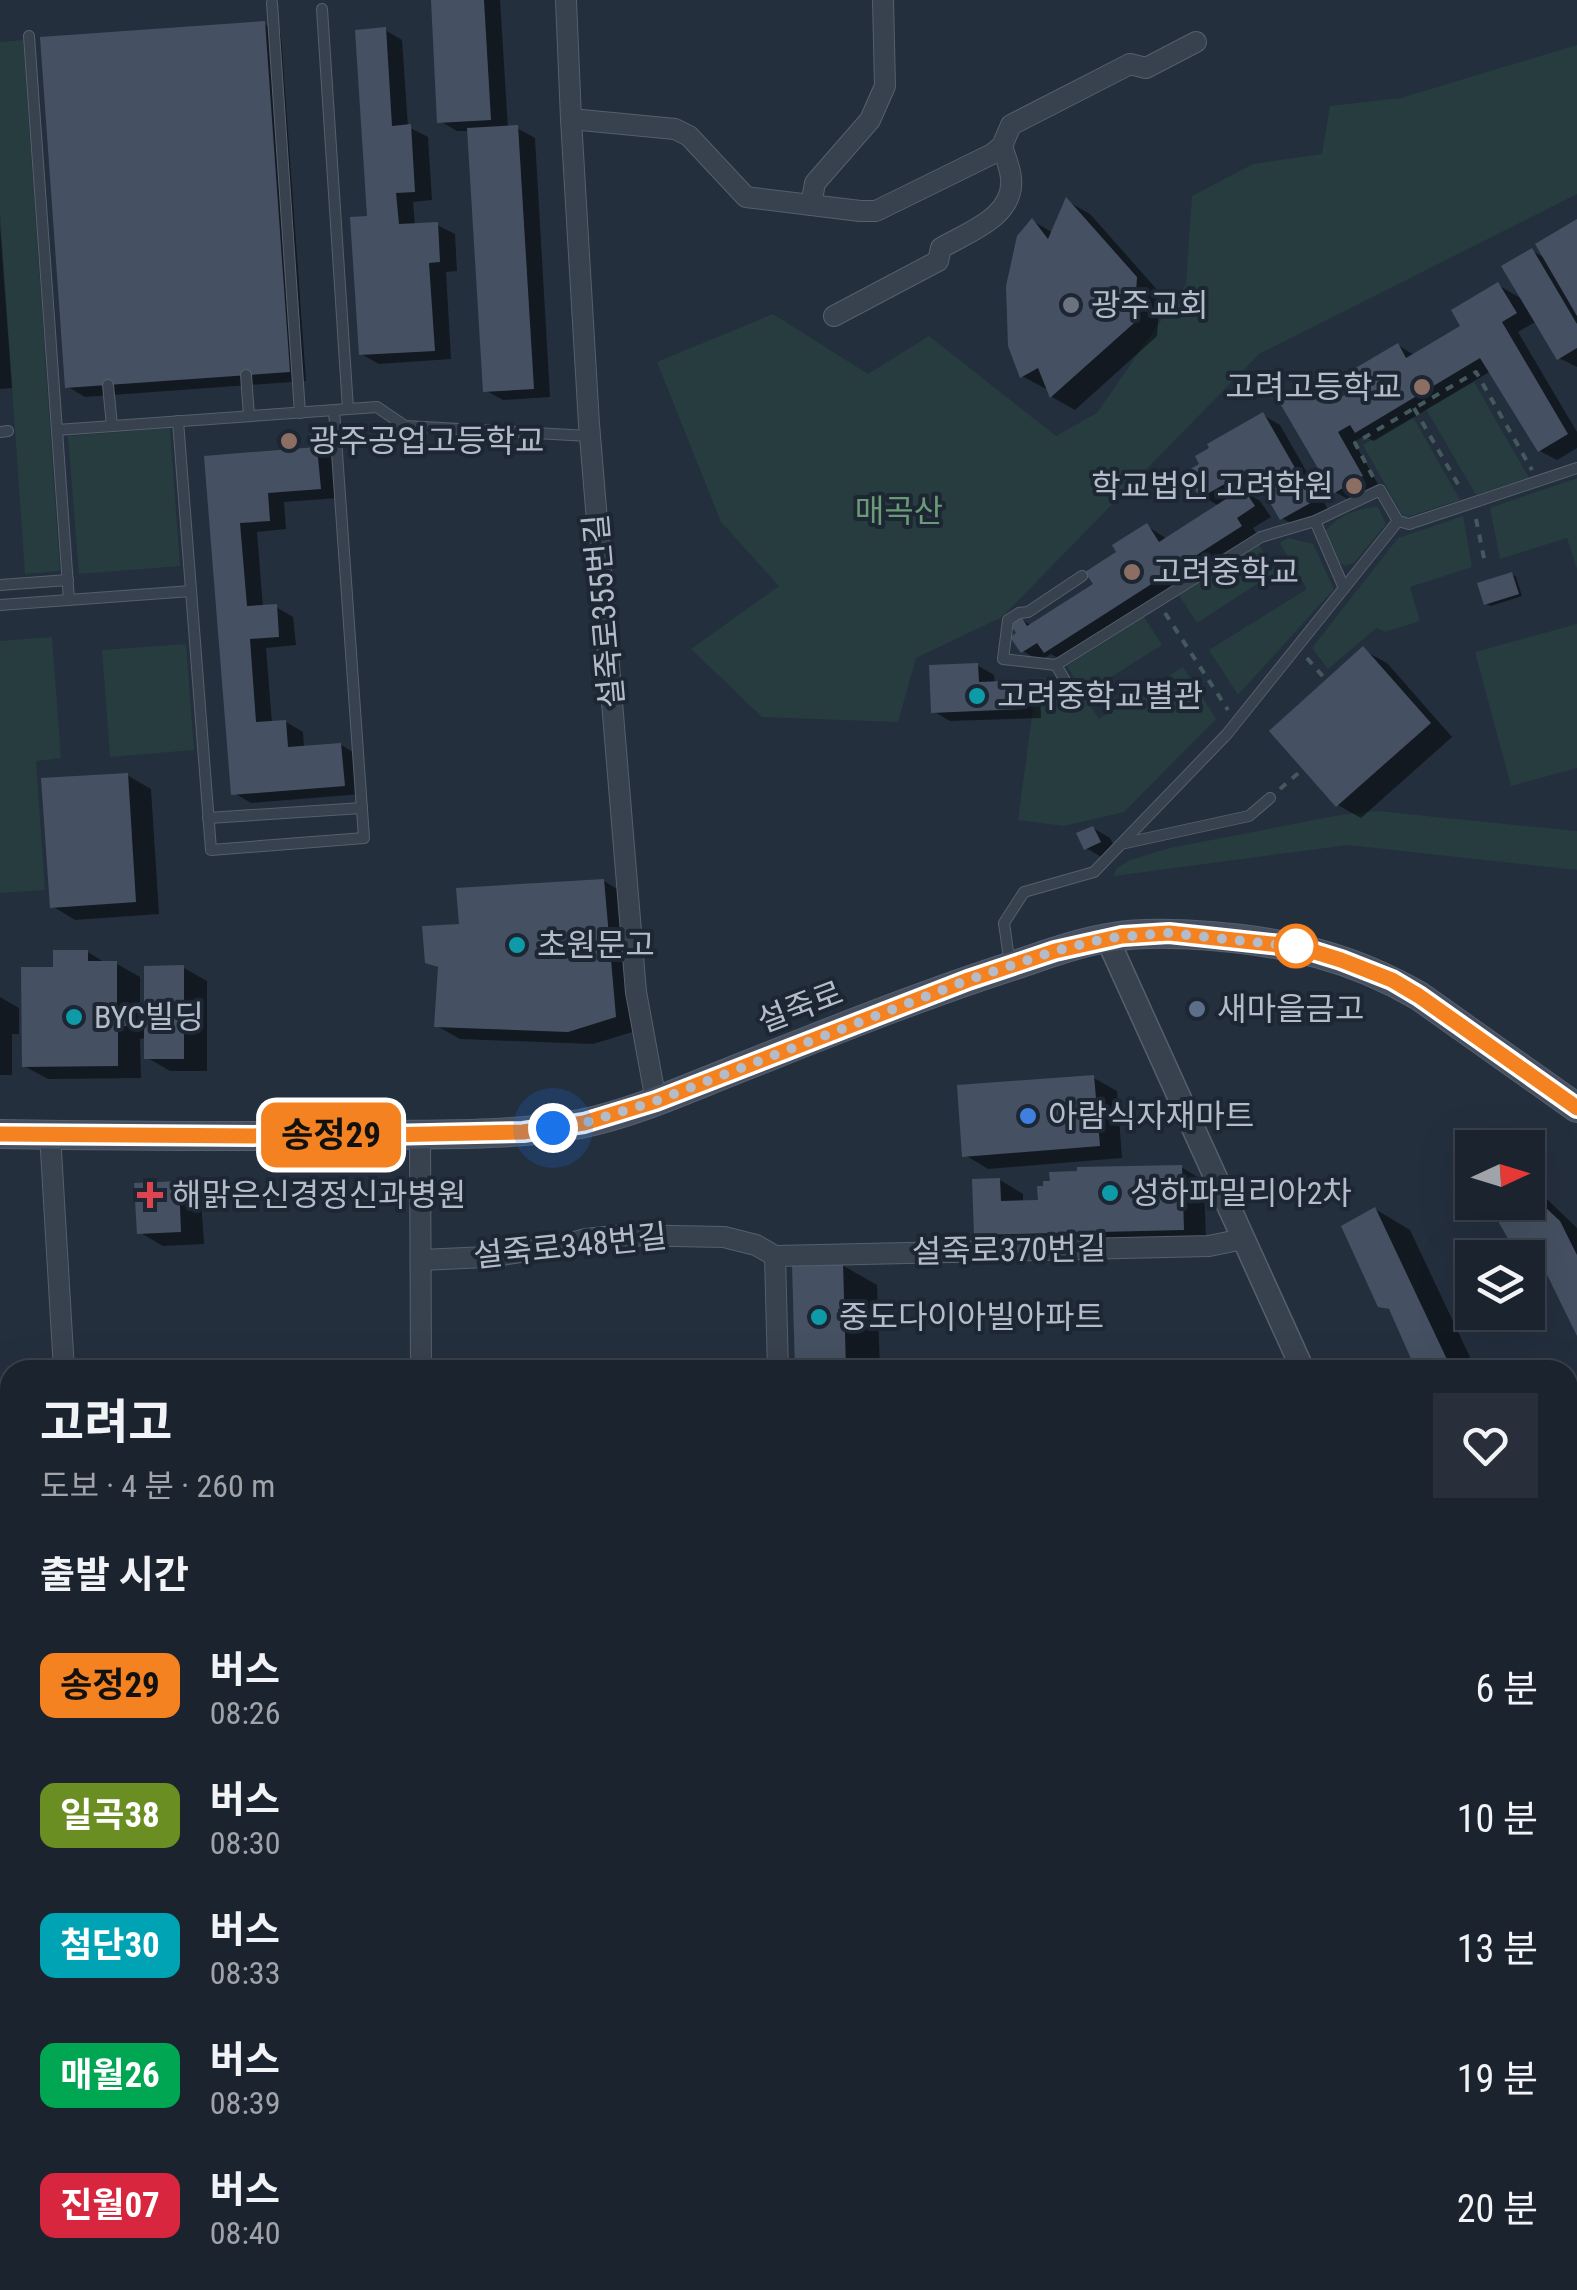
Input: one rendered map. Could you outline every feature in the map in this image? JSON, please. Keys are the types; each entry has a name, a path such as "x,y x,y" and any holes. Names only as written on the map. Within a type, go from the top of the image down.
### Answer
{"main road":[{"name":"설죽로","path":"0,1134 420,1134 523,1132 584,1123 656,1101 914,1000 1055,951 1108,938 1169,933 1299,947 1392,980 1577,1108"}],"street":[{"name":"설죽로355번길","path":"566,0 590,436 636,992 656,1101"},
{"path":"811,205 815,183 870,120 885,86 883,0"},
{"path":"571,119 675,130 689,136 746,198 876,210 992,154 1002,146 1011,125 1130,64 1146,68 1196,42"},
{"path":"834,316 938,261 940,248 1000,212 1009,200 1011,178 1002,146"},
{"path":"1108,938 1299,1360"},
{"path":"50,1134 63,1360"},
{"path":"420,1134 421,1360"},
{"name":"설죽로348번길","path":"420,1260 487,1257 624,1234 724,1237 748,1242 775,1256"},
{"name":"설죽로370번길","path":"775,1256 1209,1246 1242,1239"},
{"path":"775,1256 778,1360"}],"lane":[{"path":"272,3 300,412"},
{"path":"322,9 348,409"},
{"path":"29,36 69,600"},
{"path":"246,375 249,416"},
{"path":"108,385 112,426"},
{"path":"57,430 377,407 405,426 590,436"},
{"path":"178,421 211,850 364,838 334,410"},
{"path":"1082,576 1028,612 1008,620 1003,659 1056,666 1260,537 1315,521 1380,490 1398,521 1409,524 1577,468"},
{"path":"1315,521 1344,588"},
{"path":"1010,966 1004,923 1024,892 1094,872 1236,722 1398,521"},
{"path":"0,585 68,580"},
{"path":"0,605 191,591"},
{"path":"1056,666 1074,694"},
{"path":"1121,844 1249,816 1270,798"},
{"path":"208,818 362,808"}],"path":[{"path":"1380,490 1355,443 1476,372 1539,481"},
{"path":"1414,408 1471,503 1485,563"},
{"path":"1158,602 1236,722"},
{"path":"1297,647 1326,680"},
{"path":"1270,798 1302,769"}],"green space":[{"path":"23,40 60,571 25,574 0,212 0,42"},
{"name":"매곡산","path":"1577,45 1577,194 1259,354 1002,617 916,658 898,722 762,717 691,649 779,586 721,522 657,362 773,314 868,374 929,336 1056,436 1097,413 1186,284 1192,196 1253,164 1322,154 1330,106 1401,98"},
{"path":"1474,382 1529,478 1476,495 1426,409"},
{"path":"1413,417 1460,500 1404,518 1363,445"},
{"path":"170,428 180,566 79,574 68,436"},
{"path":"1577,478 1577,569 1567,538 1500,559 1490,508"},
{"path":"1378,507 1386,524 1354,563 1345,566 1339,562 1325,532 1348,514"},
{"path":"1463,516 1472,567 1410,587 1420,621 1385,632 1376,628 1328,669 1312,648 1398,538"},
{"path":"1288,538 1313,544 1334,589 1238,695 1209,650 1307,589 1280,543"},
{"path":"1259,545 1276,572 1197,623 1179,595"},
{"path":"1144,617 1162,645 1084,694 1067,666"},
{"path":"1577,624 1577,768 1511,786 1475,652"},
{"path":"52,637 61,758 36,761 45,890 0,893 0,641"},
{"path":"186,644 194,750 110,757 102,650"},
{"path":"1183,667 1216,719 1124,812 1064,826 1018,820 1037,679 1049,678 1063,700 1083,695 1099,719"},
{"path":"1377,811 1577,831 1577,870 1348,845 1114,876 1116,869 1130,860 1170,848"}],"building":[{"path":"431,0 484,0 491,120 437,123"},
{"path":"265,21 290,372 65,388 40,37"},
{"path":"386,27 392,126 411,124 415,192 396,193 399,224 438,222 440,262 429,263 435,351 359,355 350,217 367,216 355,30"},
{"path":"518,125 534,389 483,392 467,128"},
{"name":"광주교회","path":"1066,197 1137,277 1134,323 1050,398 1038,368 1020,378 1008,346 1006,286 1017,236 1032,218 1048,239"},
{"path":"1577,219 1577,316 1535,244"},
{"path":"1532,248 1577,324 1577,348 1557,360 1501,266"},
{"path":"1498,282 1517,313 1502,322 1568,434 1538,452 1480,358 1355,433 1350,425 1338,432 1363,476 1333,494 1278,400 1308,382 1313,390 1325,382 1336,400 1356,388 1347,373 1398,343 1406,358 1460,326 1451,310"},
{"path":"1263,412 1314,501 1280,520 1251,469 1200,498 1185,472 1199,464 1195,456 1209,448 1207,444"},
{"path":"317,447 321,489 268,493 270,521 240,523 247,606 277,604 279,637 250,639 256,722 286,720 288,747 341,743 345,786 231,795 204,456"},
{"path":"1243,488 1255,506 1237,518 1242,526 1044,653 1037,643 1021,653 1010,637 1016,633 1010,624 1021,616 1027,626 1093,584 1085,572 1116,552 1112,545 1147,523 1159,542"},
{"path":"1512,572 1519,594 1484,605 1477,583"},
{"path":"1363,646 1431,723 1336,807 1269,731"},
{"name":"고려중학교별관","path":"978,663 979,682 1023,680 1024,709 931,713 929,665"},
{"path":"128,773 136,902 50,908 41,778"},
{"path":"1093,826 1101,842 1084,850 1076,833"},
{"name":"초원문고","path":"604,879 616,1017 568,1032 434,1027 438,967 425,963 422,926 459,924 456,888"},
{"name":"BYC빌딩","path":"53,950 88,950 88,961 117,961 117,1007 127,1007 128,1026 118,1026 118,1066 22,1067 21,967 53,967"},
{"path":"184,965 184,1059 144,1059 144,966"},
{"name":"아람식자재마트","path":"1094,1075 1100,1146 962,1157 957,1085"},
{"name":"성하파밀리아2차","path":"1182,1165 1184,1230 974,1235 972,1179 1000,1178 1001,1201 1038,1200 1037,1186 1050,1181 1049,1172 1077,1171 1077,1167"},
{"path":"179,1181 181,1232 137,1234 134,1183"},
{"path":"1375,1207 1447,1360 1412,1360 1389,1309 1378,1307 1341,1226"},
{"path":"1545,1207 1560,1221 1577,1255 1577,1336 1545,1271 1545,1240 1509,1240 1497,1220 1545,1220"},
{"name":"중도다이아빌아파트","path":"843,1262 846,1360 795,1360 792,1264"}],"bus line":[{"name":"송정29","path":"0,1134 384,1135 523,1132 584,1123 656,1101 914,1000 1055,951 1108,938 1169,933 1299,947 1392,980 1577,1108"}],"place":[{"name":"광주교회","path":"1071,305"},
{"name":"고려고등학교","path":"1422,387"},
{"name":"광주공업고등학교","path":"289,441"},
{"name":"학교법인 고려학원","path":"1354,486"},
{"name":"고려중학교","path":"1132,572"},
{"name":"고려중학교별관","path":"977,696"},
{"name":"초원문고","path":"517,945"},
{"name":"새마을금고","path":"1197,1009"},
{"name":"BYC빌딩","path":"74,1017"},
{"name":"아람식자재마트","path":"1028,1116"},
{"name":"성하파밀리아2차","path":"1110,1193"},
{"name":"해맑은신경정신과병원","path":"150,1195"},
{"name":"중도다이아빌아파트","path":"819,1317"}],"route":[{"path":"553,1128 584,1123 656,1101 968,980 1108,938 1169,933 1299,947 1296,946"}]}
